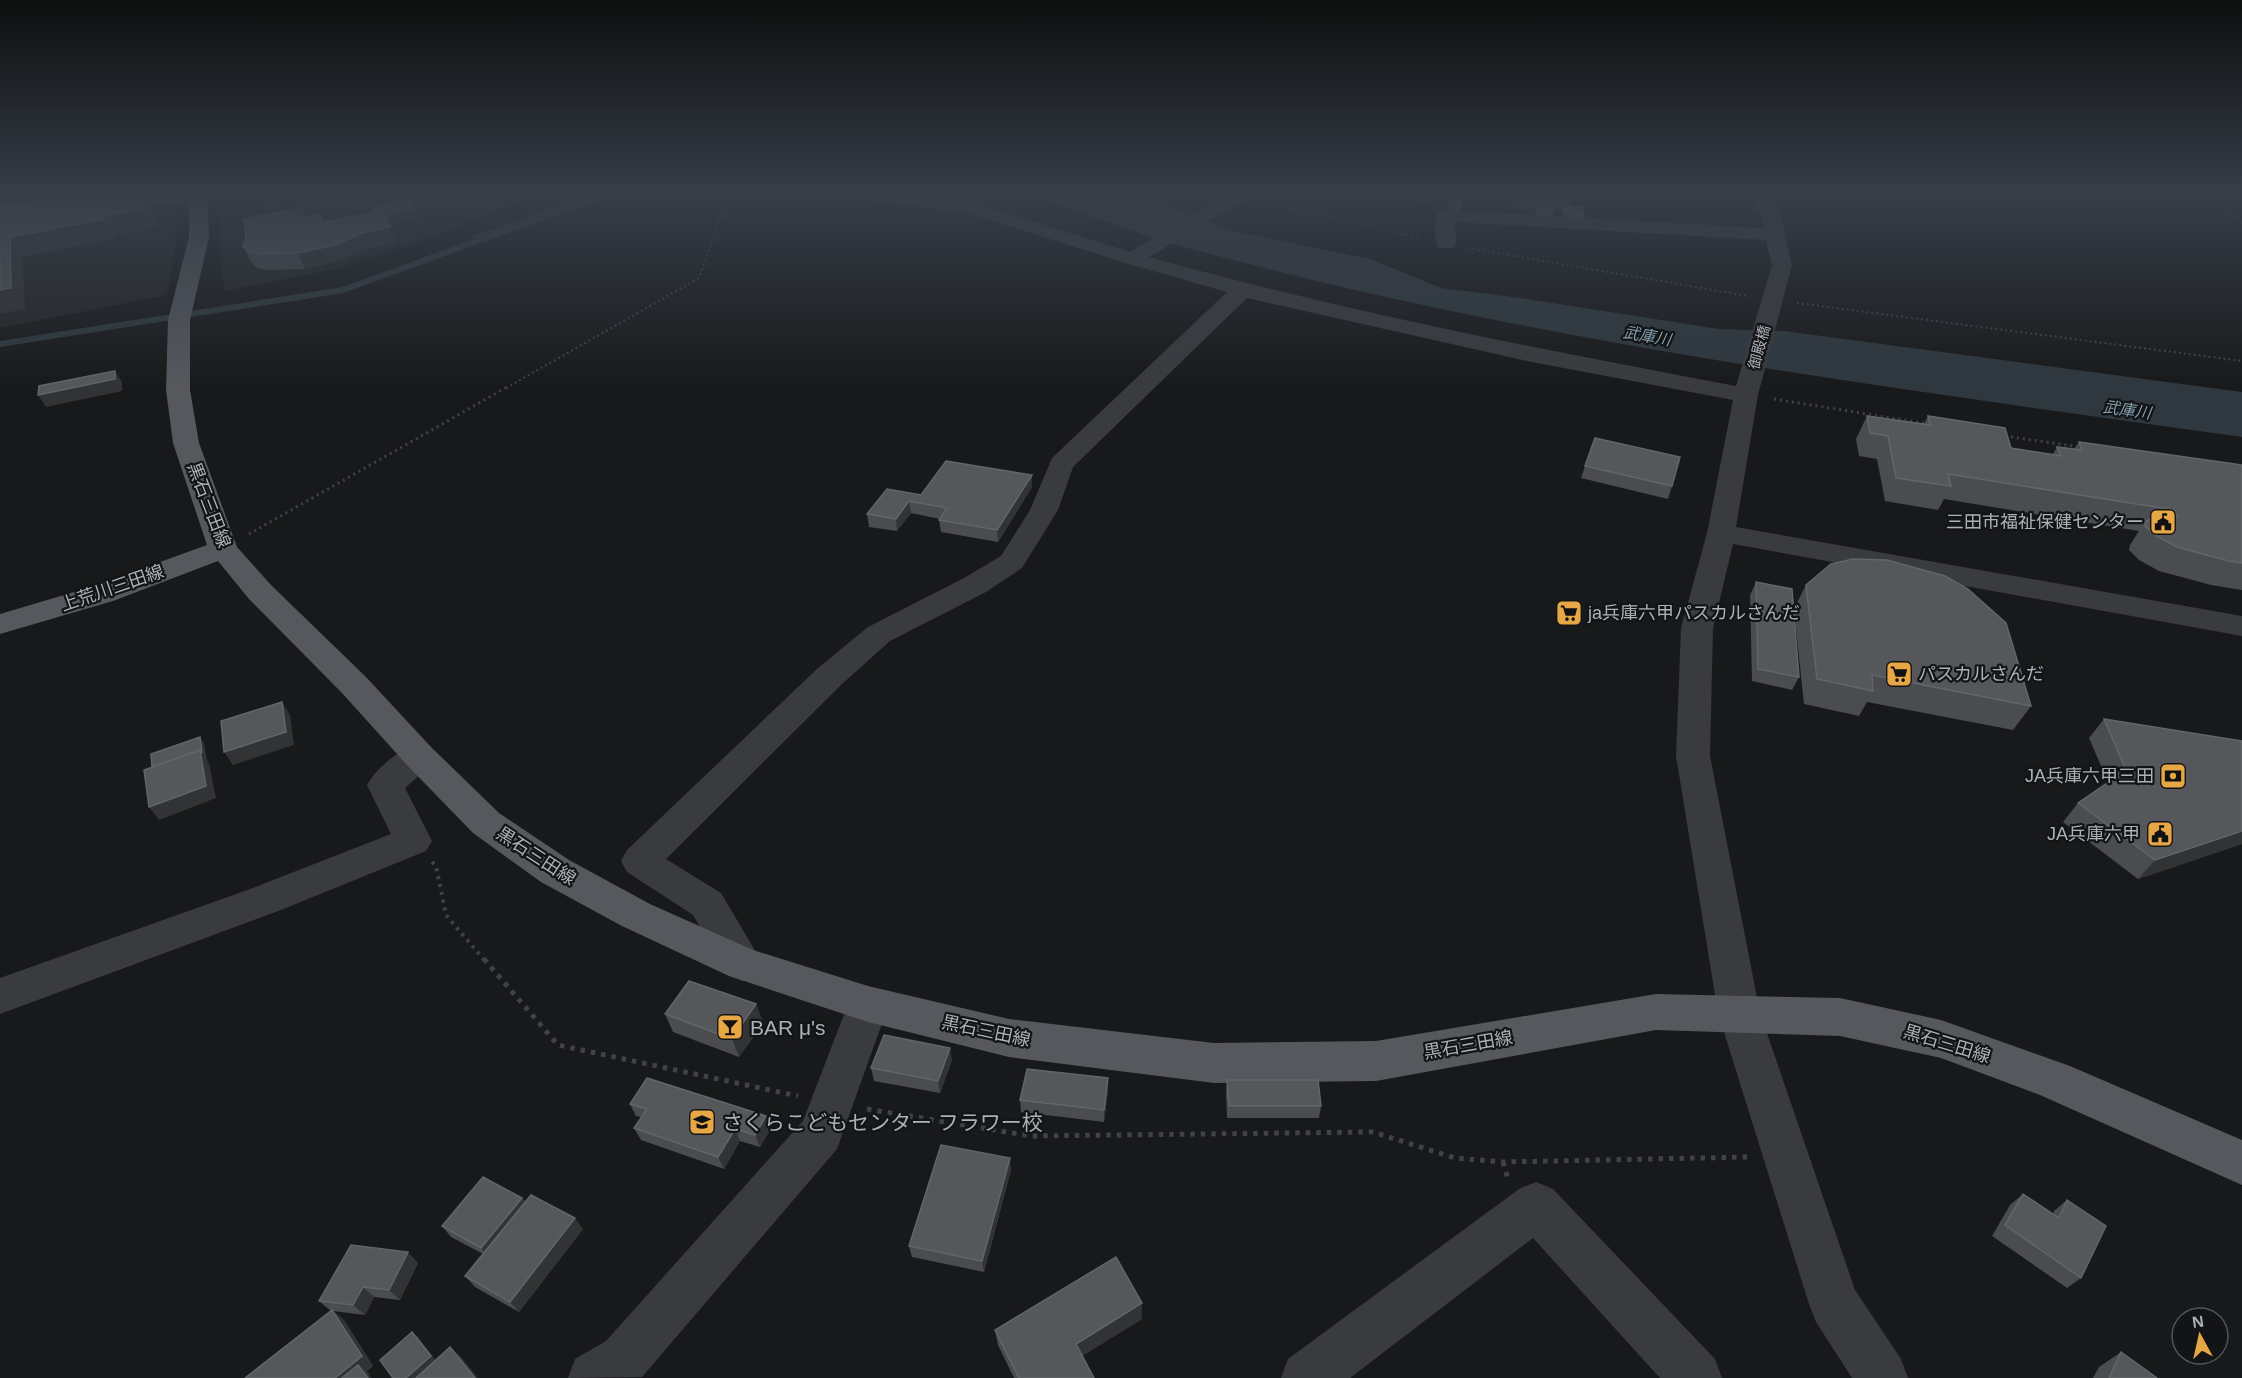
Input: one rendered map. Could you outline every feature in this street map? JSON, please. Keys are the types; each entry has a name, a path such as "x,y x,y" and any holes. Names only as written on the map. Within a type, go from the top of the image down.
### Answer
{"main road":[{"name":"黒石三田線","path":"194,258 181,312 178,390 186,443 223,549 260,592 354,685 486,824 555,871 636,915 743,964 868,1004 1010,1038 1214,1063 1376,1060 1656,1011 1840,1017 1941,1039 2054,1080 2242,1162"},
{"name":"上荒川三田線","path":"0,624 102,594 223,549"}],"street":[{"name":"御殿橋","path":"1781,258 1782,265 1746,395 1721,533 1697,628 1693,756 1739,1013 1834,1304 1882,1378"},
{"path":"1132,259 1242,290 1532,356 1746,395"},
{"path":"743,964 707,904 640,861 830,676 879,634 975,585 1012,562 1044,510 1061,464 1242,290"},
{"path":"1721,533 2242,626"},
{"path":"0,996 267,899 413,841 385,785 419,756"},
{"path":"594,1378 624,1359 821,1134 868,1004"},
{"path":"1307,1378 1536,1206 1696,1378"}],"path":[{"path":"223,549 699,278 706,258"},
{"path":"1531,258 1772,299 2242,361"},
{"path":"1746,395 1930,424"},
{"path":"2000,435 2080,447"},
{"path":"413,841 436,866 446,915 558,1045 832,1103 1030,1136 1373,1132 1455,1158 1503,1162 1785,1156"}],"shaded area":[{"path":"0,258 173,258 167,295 0,328"},
{"path":"220,258 366,258 334,269 225,291"}],"water":[{"name":"武庫川","path":"1228,258 1367,258 1441,288 1719,329 1784,331 2242,392 2242,437 1975,400 1708,359 1443,309 1312,280"}],"building":[{"path":"0,258 10,258 11,288 0,290"},
{"path":"115,371 115,379 38,395 39,386"},
{"path":"1867,416 1930,425 1928,416 2005,428 2011,448 2061,456 2057,447 2082,450 2079,442 2242,465 2242,563 2177,547 2156,536 2145,526 2146,521 2159,516 2177,516 2174,510 1948,474 1951,486 1896,478 1888,436 1870,433"},
{"path":"1595,438 1680,457 1672,486 1585,466"},
{"path":"946,461 1032,475 997,530 939,520 947,508 909,501 896,519 867,514 887,489 921,495"},
{"name":"パスカルさんだ","path":"1853,559 1887,560 1945,576 1968,589 2006,623 2031,706 1872,675 1873,691 1817,679 1806,585 1831,564"},
{"path":"1756,582 1792,589 1799,677 1758,669"},
{"path":"282,702 286,732 224,752 221,721"},
{"path":"2104,719 2242,741 2242,831 2155,860 2078,803 2126,770"},
{"path":"200,737 202,753 200,750 152,767 151,754"},
{"path":"200,750 206,786 149,807 144,770"},
{"path":"689,981 756,1004 732,1039 665,1014"},
{"path":"884,1035 950,1048 938,1081 871,1068"},
{"path":"1027,1069 1108,1078 1104,1110 1020,1100"},
{"path":"647,1078 766,1116 755,1135 735,1129 718,1157 634,1128 647,1109 630,1104"},
{"path":"1227,1080 1318,1080 1321,1106 1229,1106"},
{"path":"941,1145 1010,1158 982,1261 909,1246"},
{"path":"483,1177 522,1198 481,1248 442,1226"},
{"path":"2023,1194 2059,1218 2067,1200 2106,1226 2081,1278 2005,1225"},
{"path":"531,1195 575,1218 510,1302 465,1276"},
{"path":"351,1245 408,1252 389,1290 363,1287 353,1305 319,1301"},
{"path":"1116,1257 1142,1303 1076,1344 1094,1378 1019,1378 995,1330"},
{"path":"332,1310 362,1356 335,1378 245,1378"},
{"path":"412,1332 431,1356 406,1378 393,1378 380,1360"},
{"path":"450,1347 475,1378 416,1378"},
{"path":"2121,1352 2157,1378 2109,1378"},
{"path":"358,1365 368,1378 342,1378"}],"waterway":[{"path":"0,344 343,290 430,258"}],"place":[{"name":"三田市福祉保健センター","path":"2163,522"},
{"name":"ja兵庫六甲パスカルさんだ","path":"1569,613"},
{"name":"パスカルさんだ","path":"1899,674"},
{"name":"JA兵庫六甲三田","path":"2173,776"},
{"name":"JA兵庫六甲","path":"2160,834"},
{"name":"BAR μ's","path":"730,1027"},
{"name":"さくらこどもセンター フラワー校","path":"702,1122"}]}
